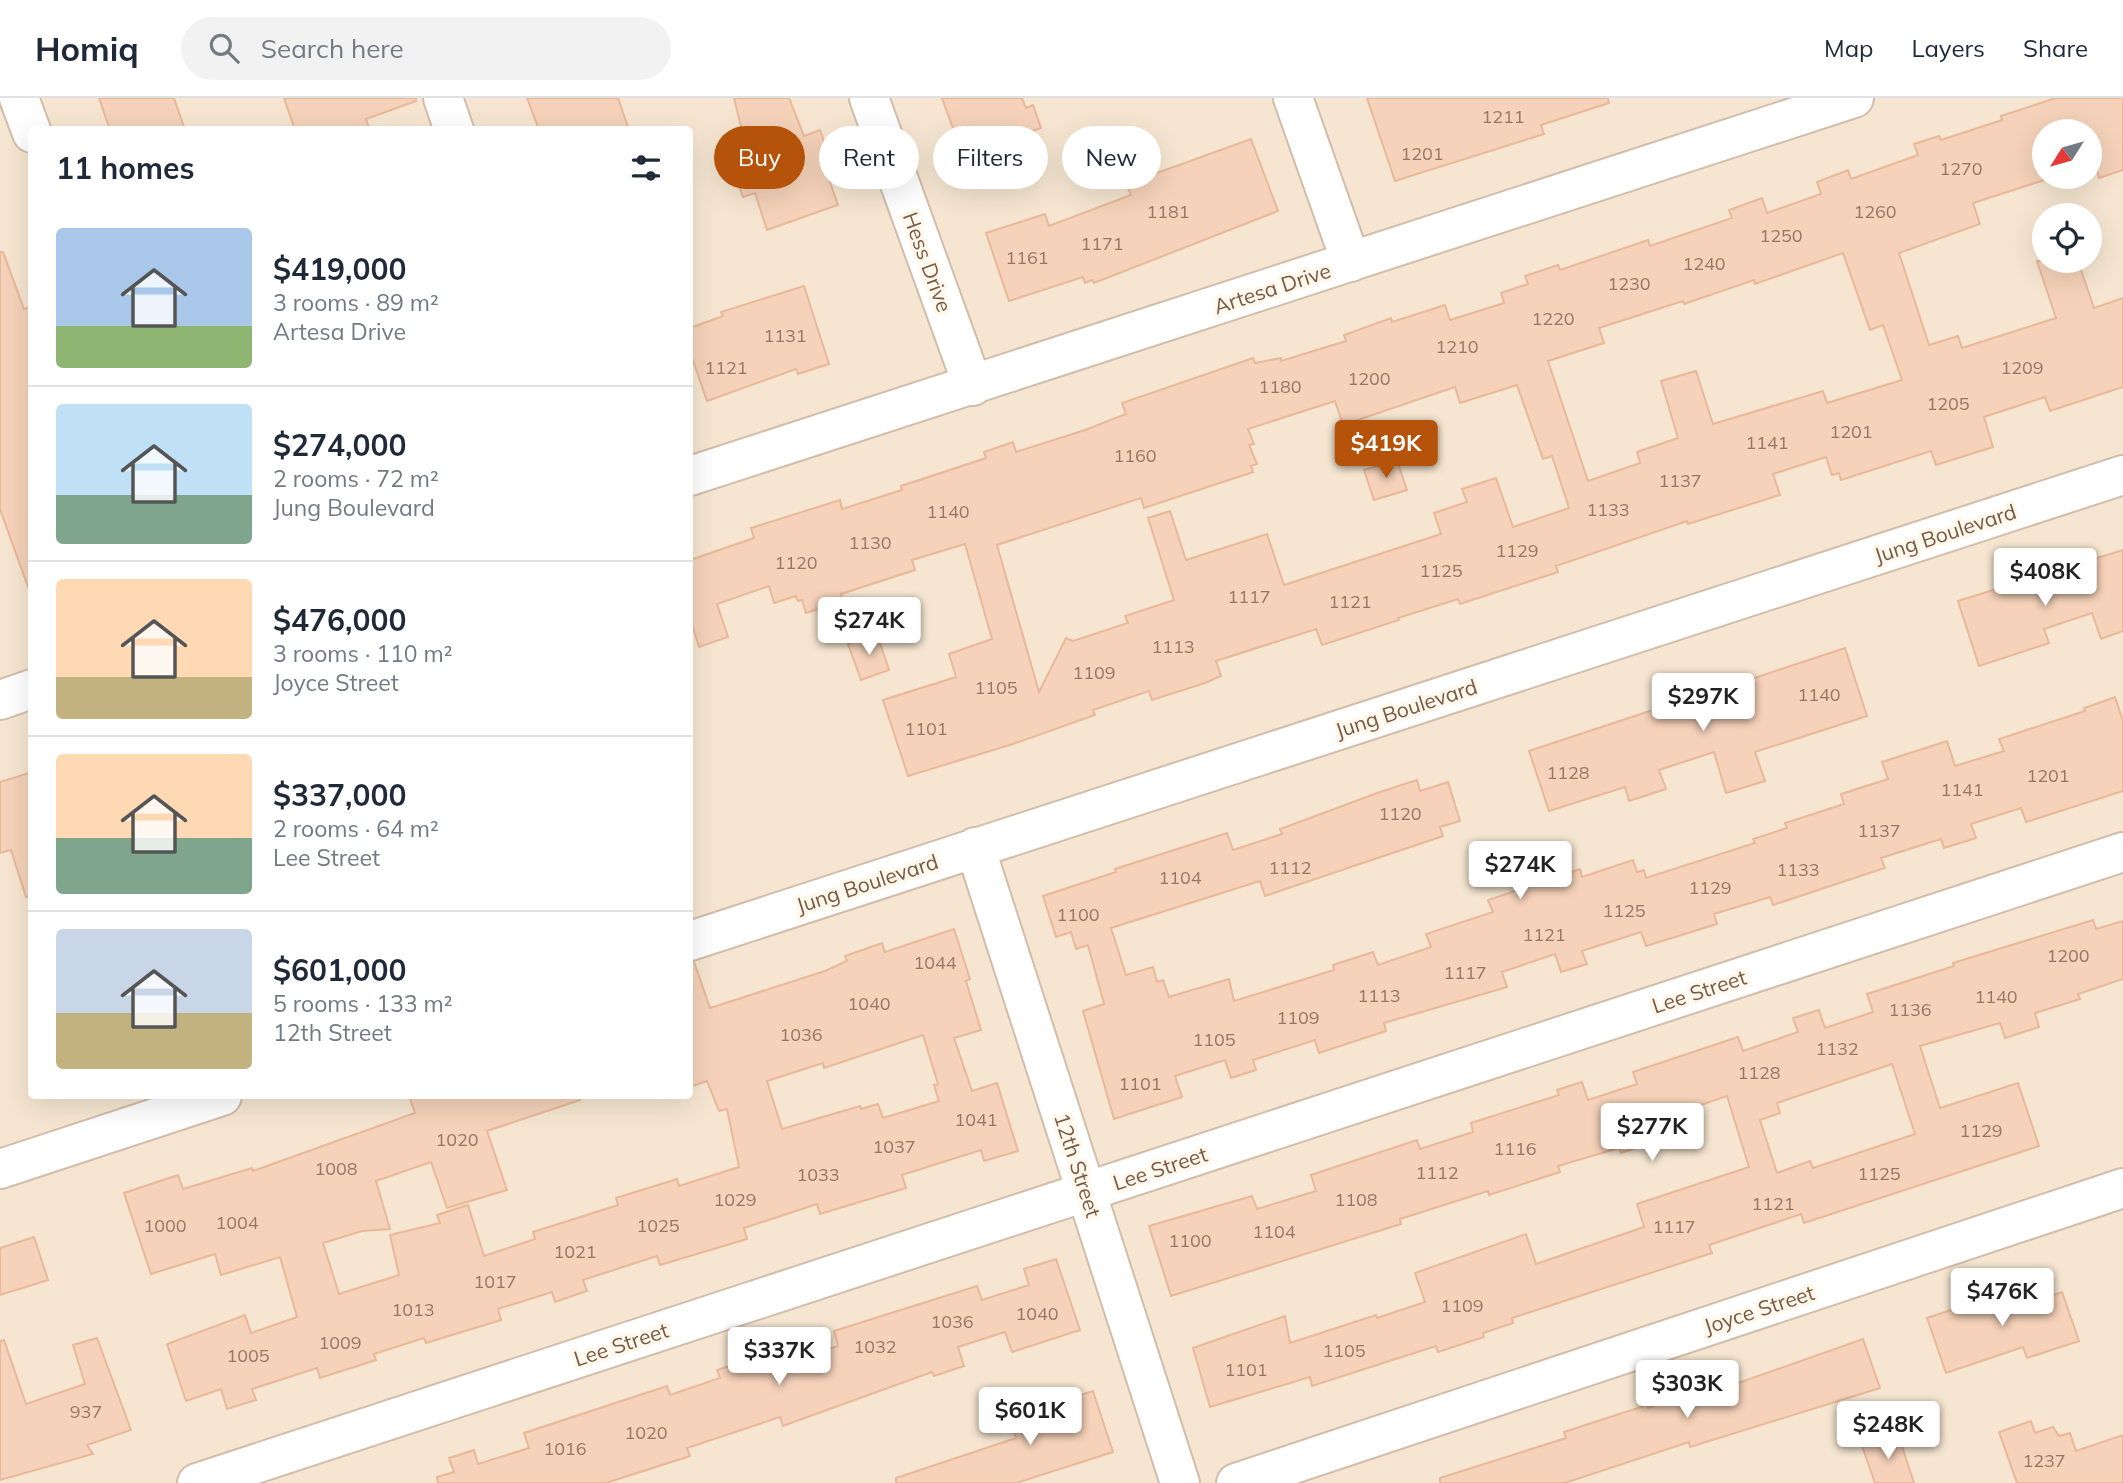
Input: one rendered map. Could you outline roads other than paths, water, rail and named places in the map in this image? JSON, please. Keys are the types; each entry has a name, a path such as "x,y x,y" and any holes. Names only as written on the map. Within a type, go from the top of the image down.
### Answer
{"street":[{"path":"19,98 29,126"},
{"path":"443,98 453,126"},
{"name":"Hess Drive","path":"869,98 972,386"},
{"path":"1293,98 1351,262"},
{"name":"Artesa Drive","path":"693,475 1854,98"},
{"name":"Jung Boulevard","path":"693,940 2123,475"},
{"path":"0,700 28,691"},
{"name":"12th Street","path":"975,847 1180,1483"},
{"name":"Lee Street","path":"197,1483 2123,852"},
{"path":"0,1168 213,1099"},
{"name":"Joyce Street","path":"1236,1483 2123,1188"}]}
